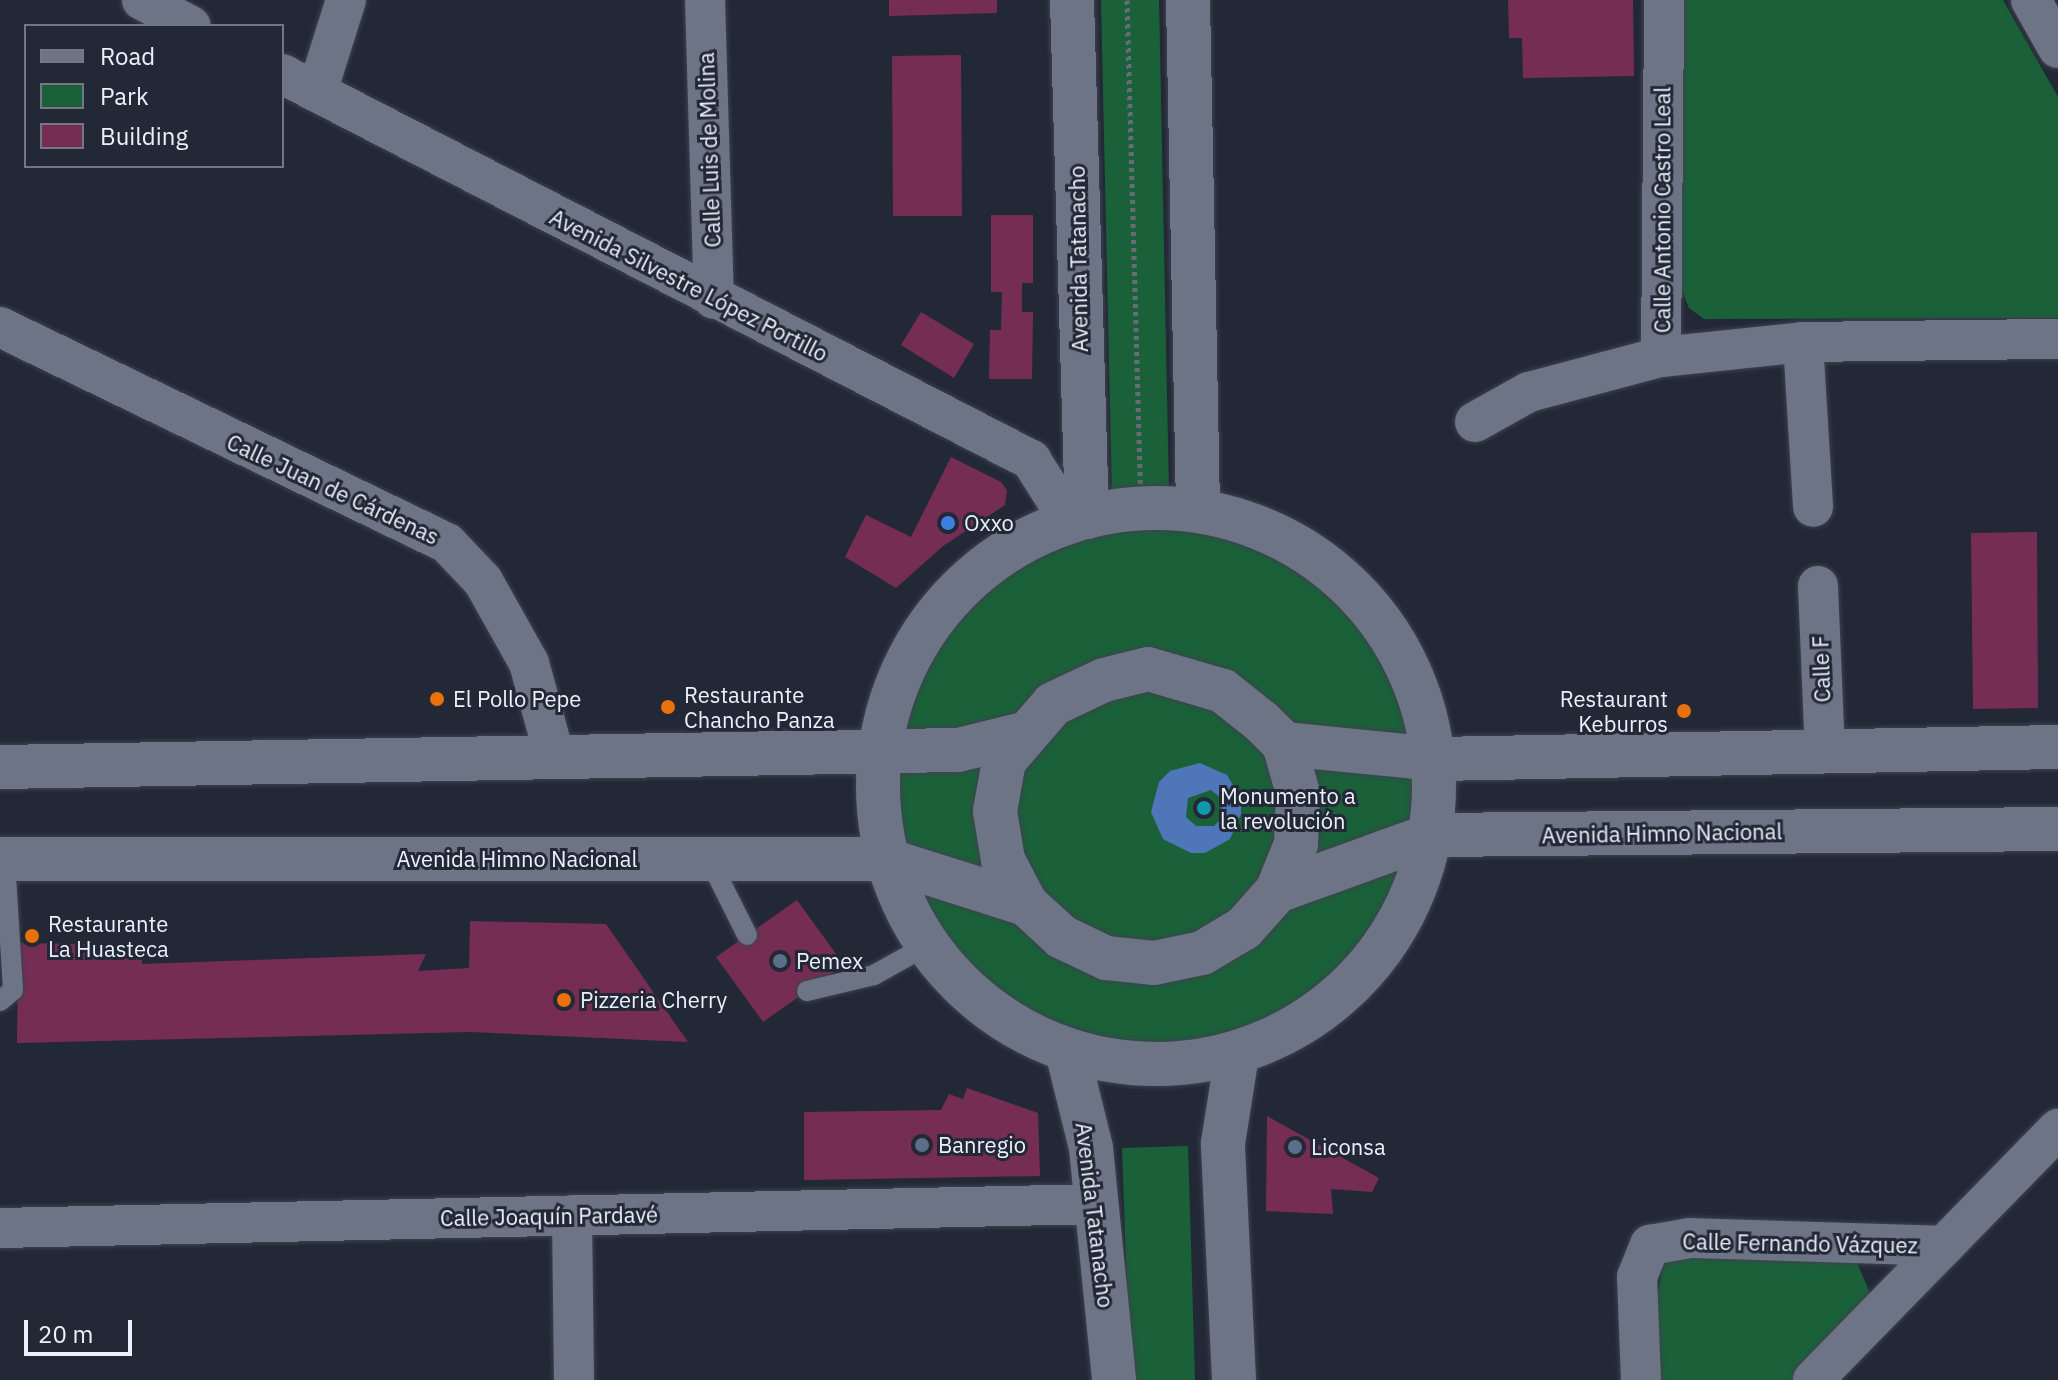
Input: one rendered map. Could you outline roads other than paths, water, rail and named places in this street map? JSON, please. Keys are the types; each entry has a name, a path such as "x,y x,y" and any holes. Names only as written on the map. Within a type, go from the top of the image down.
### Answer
{"main road":[{"name":"Avenida Tatanacho","path":"1072,0 1079,520"},
{"path":"1188,0 1198,509"},
{"path":"1198,509 1286,538 1361,593 1412,670 1437,759 1432,835 1429,855 1389,942 1323,1012 1237,1055 1141,1066 1067,1051 978,1004 926,946 884,859 875,751 896,681 945,602 1018,543 1079,520 1141,510 1198,509"},
{"path":"1148,669 1223,691 1284,744 1298,793 1296,844 1277,891 1244,928 1213,947 1154,963 1106,958 1062,937 1026,904 1003,860 995,811 1004,761 1023,734 1053,704 1104,680 1148,669"},
{"path":"0,767 958,750 1023,734"},
{"path":"1284,744 1437,759 2058,747"},
{"name":"Avenida Himno Nacional","path":"1277,891 1432,835 2057,830"},
{"name":"Avenida Himno Nacional","path":"3,859 884,859 1026,904"},
{"name":"Avenida Tatanacho","path":"1067,1051 1091,1148 1114,1380"},
{"path":"1234,1380 1223,1143 1237,1055"}],"street":[{"path":"142,0 187,24"},
{"path":"317,92 346,0"},
{"name":"Calle Luis de Molina","path":"705,0 714,299"},
{"name":"Calle Antonio Castro Leal","path":"1664,0 1661,357 1803,342 2058,339"},
{"path":"2031,0 2058,48"},
{"name":"Avenida Silvestre López Portillo","path":"284,75 1031,460 1079,520"},
{"name":"Calle Juan de Cárdenas","path":"0,327 447,543 483,581 529,663 555,758"},
{"path":"1803,342 1813,507"},
{"path":"1475,422 1529,392 1661,357"},
{"name":"Calle F","path":"1818,586 1825,752"},
{"path":"1813,1380 2058,1129"},
{"name":"Calle Joaquín Pardavé","path":"0,1228 1097,1204"},
{"path":"572,1215 574,1380"},
{"name":"Calle Fernando Vázquez","path":"1641,1380 1637,1277 1650,1245 1690,1238 1944,1246"}],"lane":[{"path":"0,1001 13,990 3,859"},
{"path":"709,859 747,935"},
{"path":"807,991 874,975 926,946"}],"water":[{"path":"1200,763 1227,775 1241,799 1241,814 1230,839 1205,853 1191,853 1163,839 1151,812 1159,782 1170,771","holes":["1211,790 1221,798 1223,817 1214,826 1196,826 1186,817 1188,798"]}],"place":[{"name":"Oxxo","path":"948,523"},
{"name":"El Pollo Pepe","path":"437,699"},
{"name":"Restaurante Chancho Panza","path":"668,707"},
{"name":"Restaurant Keburros","path":"1684,711"},
{"name":"Monumento a la revolución","path":"1204,808"},
{"name":"Restaurante La Huasteca","path":"32,936"},
{"name":"Pemex","path":"780,961"},
{"name":"Pizzeria Cherry","path":"564,1000"},
{"name":"Banregio","path":"922,1145"},
{"name":"Liconsa","path":"1295,1147"}]}
